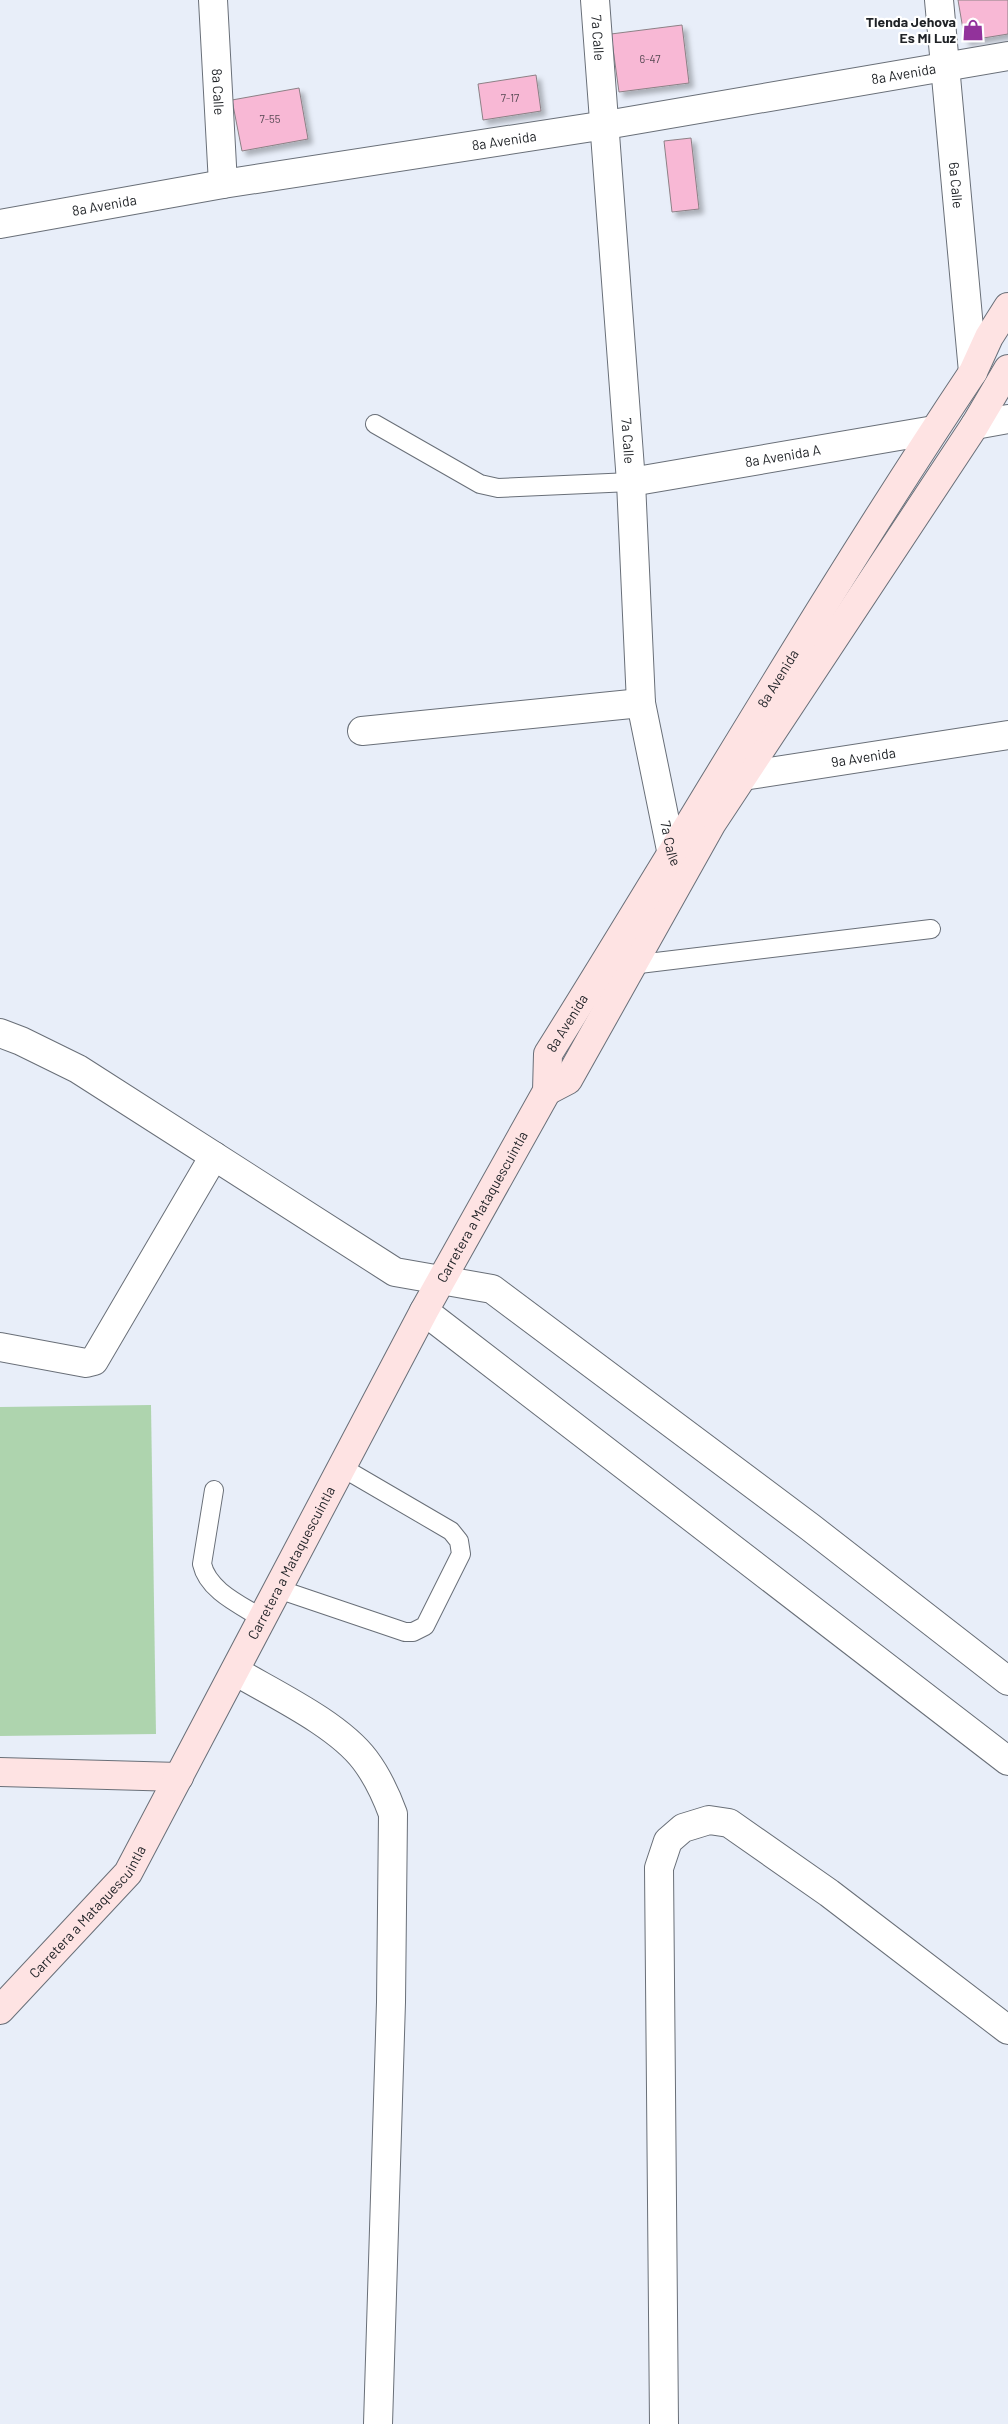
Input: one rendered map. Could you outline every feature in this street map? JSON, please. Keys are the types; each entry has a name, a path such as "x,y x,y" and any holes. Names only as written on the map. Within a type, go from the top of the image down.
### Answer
{"main road":[{"name":"8a Avenida","path":"677,867 631,965 568,1080 547,1091 548,1054 677,867 712,823 731,774 934,430 973,372 990,337 1008,307"},
{"name":"8a Avenida","path":"731,774 975,425 1008,369"},
{"name":"Carretera a Mataquescuintla","path":"0,2010 128,1873 424,1312 547,1091"},
{"path":"0,1772 179,1777"}],"street":[{"name":"8a Calle","path":"212,0 223,184"},
{"name":"7a Calle","path":"595,0 606,125 631,482 640,703 677,867"},
{"name":"6a Calle","path":"939,0 973,372"},
{"name":"8a Avenida","path":"0,224 223,184 606,125 1008,56"},
{"path":"975,425 1008,419"},
{"name":"8a Avenida A","path":"631,482 934,430"},
{"path":"362,731 640,703"},
{"name":"9a Avenida","path":"731,774 1008,735"},
{"path":"0,1033 22,1041 78,1069 396,1272 492,1289 810,1527 1008,1681"},
{"path":"0,1347 86,1363 94,1360 214,1156"},
{"path":"424,1312 1008,1761"},
{"path":"236,1671 331,1729 351,1747 364,1759 385,1793 392,1814 391,2002 378,2424"},
{"path":"664,2424 658,1868 668,1840 683,1828 709,1820 730,1823 829,1893 1008,2030"}],"lane":[{"path":"375,424 480,484 498,488 631,482"},
{"path":"631,965 931,929"},
{"path":"278,1589 405,1632 412,1632 424,1626 461,1554 459,1541 451,1531 343,1468"},
{"path":"214,1490 202,1564 204,1573 208,1581 220,1592 263,1619"}],"green space":[{"path":"151,1405 156,1734 0,1736 0,1407"}],"building":[{"path":"958,0 1008,0 1008,34 965,41"},
{"path":"682,25 689,83 619,92 611,34"},
{"path":"536,75 541,111 483,120 478,84"},
{"path":"299,88 308,139 242,151 232,100"},
{"path":"691,138 699,209 672,212 664,141"}],"place":[{"name":"Tienda Jehova Es Mi Luz","path":"973,30"}]}
